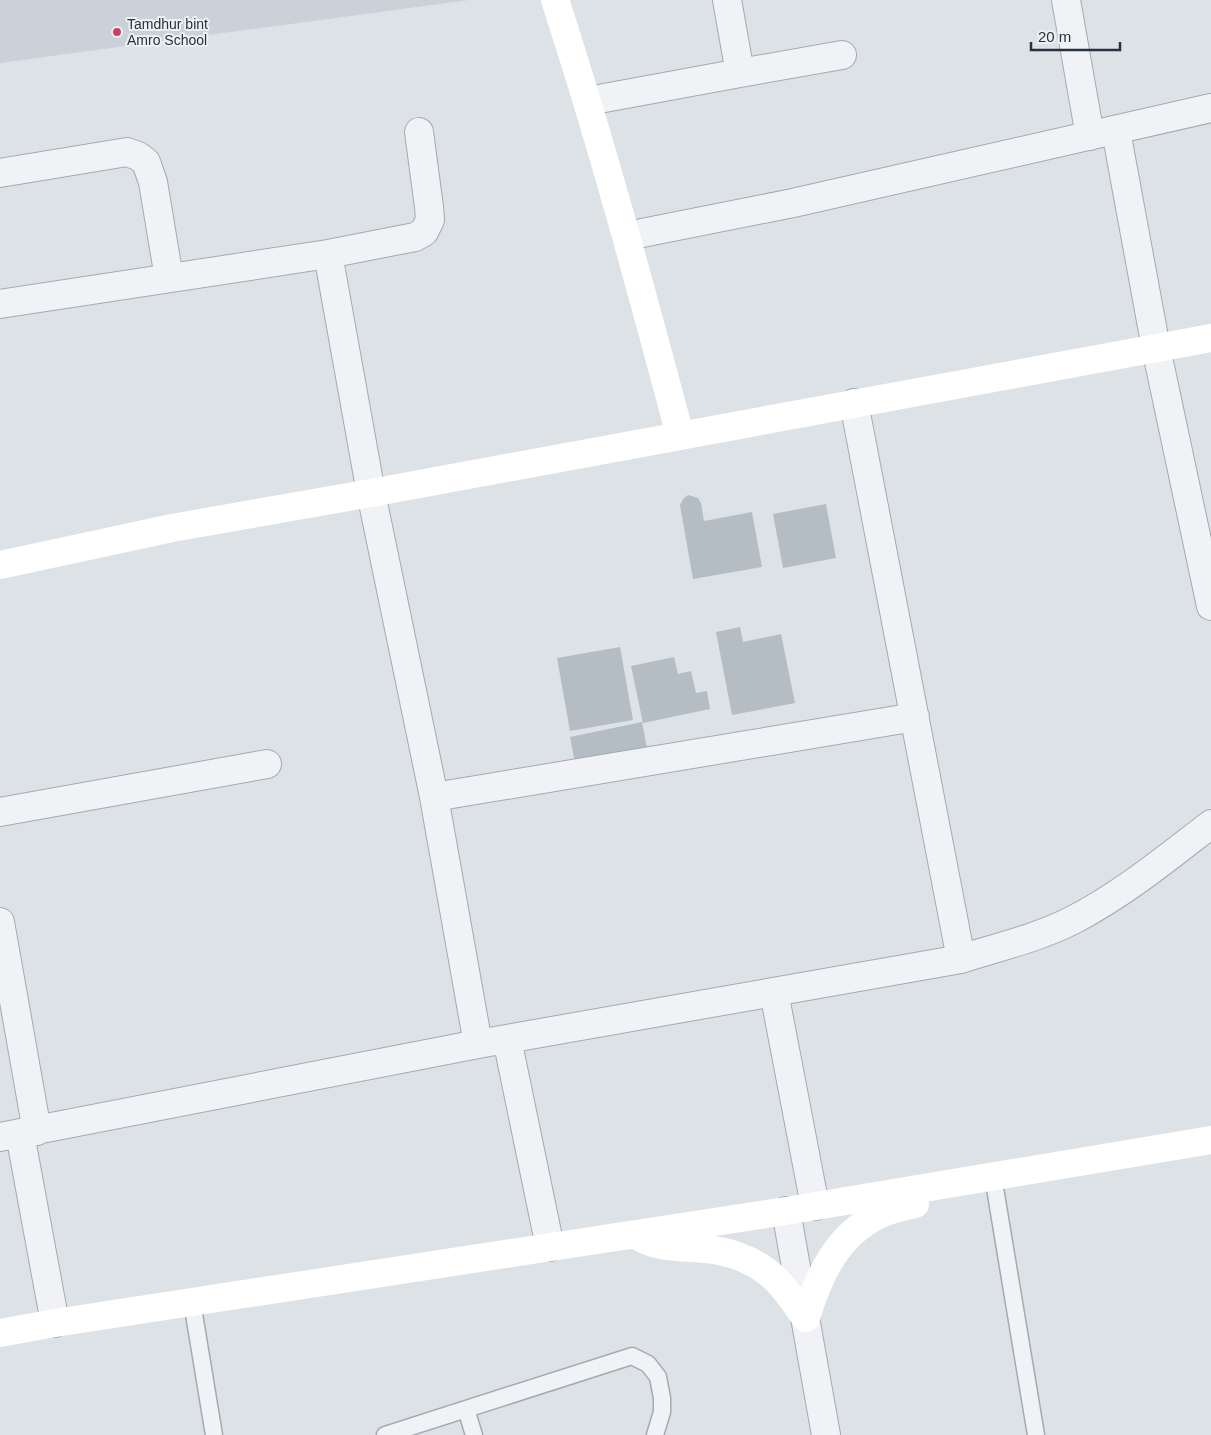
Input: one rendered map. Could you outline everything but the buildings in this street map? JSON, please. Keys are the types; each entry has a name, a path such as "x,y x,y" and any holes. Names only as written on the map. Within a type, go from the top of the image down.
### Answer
{"street":[{"path":"555,0 588,100 627,236 680,435"},
{"path":"727,0 740,73"},
{"path":"1066,0 1103,133 1156,348 1211,606"},
{"path":"588,100 842,55"},
{"path":"627,236 793,203 1211,108"},
{"path":"0,304 328,254 415,237 424,232 430,220 419,132"},
{"path":"0,173 127,152 138,156 146,162 153,182 169,278"},
{"path":"328,254 371,493 434,797 478,1044"},
{"path":"0,565 172,528 1211,338"},
{"path":"854,403 961,959"},
{"path":"434,797 915,717"},
{"path":"0,812 267,764"},
{"path":"19,1134 478,1044 961,959 1036,935 1072,920 1146,875 1211,824"},
{"path":"0,922 19,1134 55,1323"},
{"path":"774,992 815,1206"},
{"path":"507,1039 550,1247"},
{"path":"0,1333 786,1211 1211,1140"},
{"path":"806,1318 813,1294 824,1270 851,1234 882,1214 942,1195 958,1182"},
{"path":"786,1211 826,1435"},
{"path":"634,1234 661,1246 706,1249 749,1261 780,1283 806,1318"}],"lane":[{"path":"994,1176 1036,1435"},
{"path":"192,1302 214,1435"},
{"path":"385,1435 632,1356 648,1364 658,1377 662,1398 662,1412 655,1435"},
{"path":"466,1409 474,1435"}],"shaded area":[{"name":"Tamdhur bint Amro School","path":"0,0 469,0 0,63"}],"place":[{"name":"Tamdhur bint Amro School","path":"117,32"}]}
